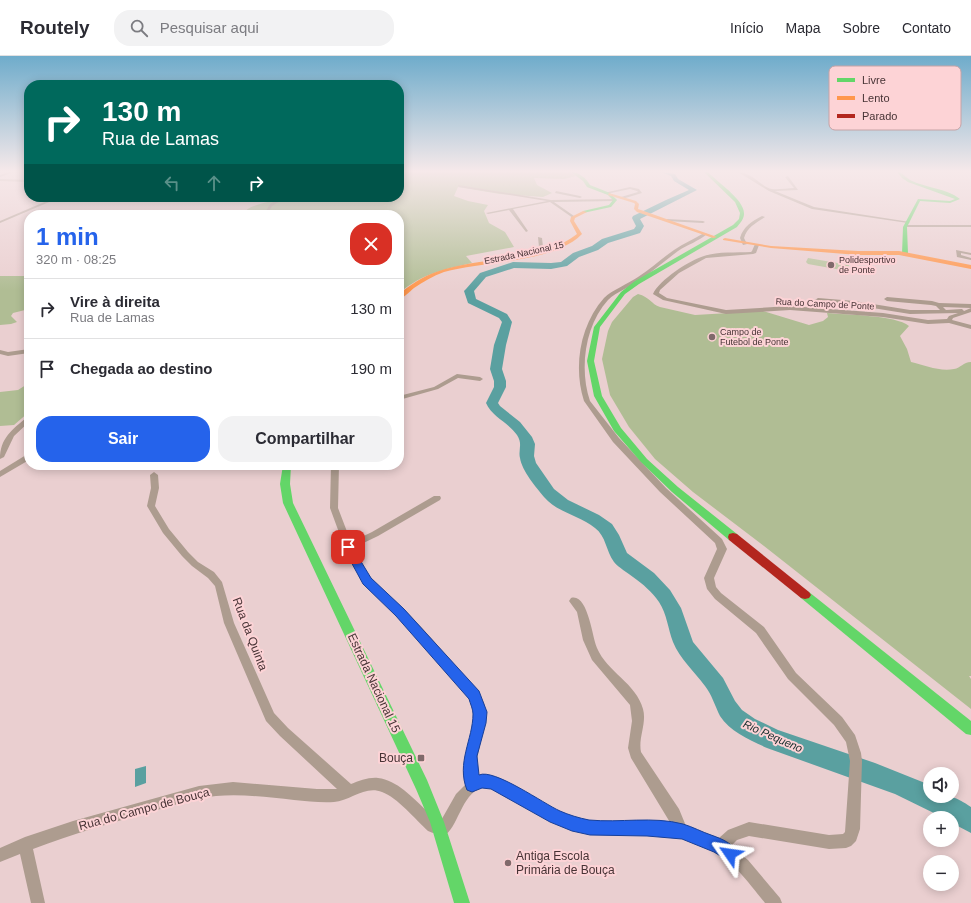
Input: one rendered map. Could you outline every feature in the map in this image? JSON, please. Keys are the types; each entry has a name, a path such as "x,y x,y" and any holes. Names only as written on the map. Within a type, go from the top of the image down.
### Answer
{"main road":[{"path":"573,217 587,212"},
{"path":"643,212 715,237"},
{"path":"742,212 742,217 734,226 634,285 613,303 596,328 591,343 590,370 600,398 611,419 628,443 666,483 971,729"},
{"path":"746,212 746,218 742,224 640,286 620,304 602,329 598,344 598,372 607,398 629,433 672,480 971,719"},
{"path":"905,254 907,223 913,212"},
{"name":"Estrada Nacional 15","path":"404,293 421,280 437,273 481,262 533,253 565,245 580,237 580,233 572,221 573,217"},
{"path":"725,239 757,245 850,252 905,254 971,268"},
{"name":"Estrada Nacional 15","path":"286,470 284,476 285,493 288,503 417,774 440,833 462,903"}],"street":[{"path":"0,222 23,212"},
{"path":"488,214 502,212"},
{"path":"512,212 526,231"},
{"path":"566,212 573,217"},
{"path":"832,212 918,226 971,226"},
{"path":"855,212 882,219"},
{"path":"741,243 742,235 752,222 763,217"},
{"path":"667,220 703,222"},
{"path":"705,234 675,251 640,278 612,294 604,302 593,318 584,339 582,369 585,395 591,408 628,454 663,490 719,541 722,549 710,578 712,589 718,596 760,630 797,681 841,724 852,743 856,761 853,829 851,836 846,841 838,843 829,842 782,833 749,829 733,835 720,846"},
{"path":"533,253 541,246 540,238"},
{"name":"Rua do Campo de Ponte","path":"757,245 754,252 751,253 716,255 704,258 677,272 658,289 656,294 664,299 724,312 788,308 876,314 928,322 949,321 952,317 969,311"},
{"path":"971,254 958,251 959,256 971,259"},
{"path":"887,299 929,302 938,305 971,306"},
{"path":"818,300 854,303 905,311 969,311"},
{"path":"938,305 945,312"},
{"path":"949,321 971,326"},
{"path":"0,352 8,354 24,352"},
{"path":"404,397 436,388 457,376 480,379"},
{"path":"0,457 11,435 24,423"},
{"path":"0,474 24,460"},
{"path":"335,470 334,508 348,547 367,581 400,612 474,695 480,712 479,723 470,756 472,785"},
{"name":"Rua da Quinta","path":"154,475 155,488 150,506 166,531 185,554 195,564 211,575 219,585 229,623 270,717 284,732 350,792"},
{"path":"348,547 437,498"},
{"path":"574,601 582,610 587,634 595,656 601,665 633,700 637,708 637,727 634,742 635,754 674,814 682,832"},
{"path":"440,833 463,796 472,785 482,781 493,782 555,817 572,824 590,827 647,828 682,832 720,846 741,864 775,903"},
{"name":"Rua do Campo de Bouça","path":"0,855 25,844 62,831 211,790 242,789 326,796 342,795 369,785 383,785 390,788 440,833"},
{"path":"25,844 38,903"}],"green space":[{"path":"404,212 484,212 489,223 505,232 514,247 466,256 472,263 442,270 404,289"},
{"name":"Polidesportivo de Ponte","path":"808,258 849,265 847,271 808,264 806,262"},
{"path":"0,276 24,276 24,310 13,313 11,316 17,322 0,325"},
{"path":"638,294 660,307 695,315 763,311 809,325 823,321 828,317 827,313 870,316 903,322 909,326 900,336 907,349 911,362 938,369 949,370 971,362 971,676 969,676 971,679 971,709 693,492 655,459 629,427 610,395 602,359 608,331 612,322 633,297"},
{"path":"24,386 24,416 14,425 0,426 0,392 18,390"}],"water":[{"path":"146,766 146,783 135,787 135,769"}],"waterway":[{"name":"Rio Pequeno","path":"648,212 636,218 640,226 637,231 605,241 595,248 576,255 564,264 551,266 513,265 483,275 478,279 469,291 471,301 503,316 507,322 500,345 496,369 500,381 500,387 492,403 493,406 515,425 525,437 528,444 527,459 533,472 549,493 562,504 594,519 606,528 609,531 616,551 621,558 648,578 664,595 672,608 686,648 716,685 734,717 747,727 775,740 914,790 953,809 971,821"}],"traffic: fast":[{"path":"733,537 675,489 644,460 617,429 598,396 590,361 597,327 627,289 735,226 741,220 742,212"},
{"path":"905,254 905,227 913,212"},
{"path":"286,470 285,484 288,503 422,785 437,822 462,903"},
{"path":"805,595 971,729"}],"traffic: slow":[{"path":"404,293 425,279 443,271 457,267 537,253 571,242 580,234 572,221 573,217 585,212"},
{"path":"641,212 715,237"},
{"path":"725,239 771,247 858,253 899,253 971,267"}],"traffic: jam":[{"path":"733,537 805,595"}],"place":[{"name":"Polidesportivo de Ponte","path":"831,265"},
{"name":"Campo de Futebol de Ponte","path":"712,337"},
{"name":"Bouça","path":"421,758"},
{"name":"Antiga Escola Primária de Bouça","path":"508,863"}],"route":[{"path":"348,547 351,555 367,581 400,612 474,695 480,712 479,723 470,756 472,785 482,781 493,782 555,817 572,824 590,827 667,829 682,832 720,846 730,854"}]}
